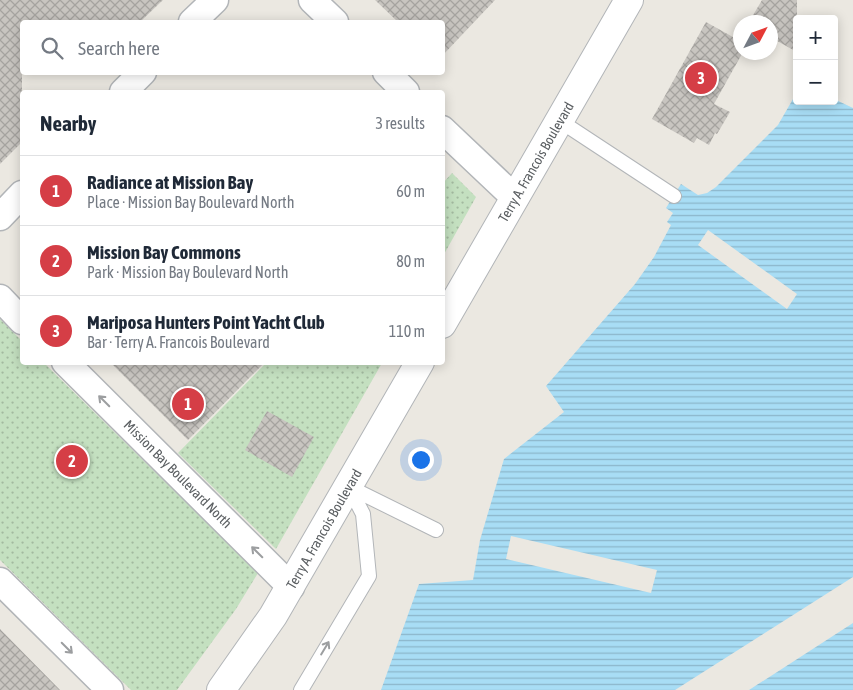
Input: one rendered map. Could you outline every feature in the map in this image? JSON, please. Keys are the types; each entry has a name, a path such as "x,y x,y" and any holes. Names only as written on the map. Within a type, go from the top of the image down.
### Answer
{"street":[{"path":"194,20 214,0"},
{"path":"312,0 333,20"},
{"name":"Terry A. Francois Boulevard","path":"445,319 629,0"},
{"path":"125,90 140,75"},
{"path":"389,75 404,90"},
{"path":"445,132 515,198"},
{"path":"0,217 20,196"},
{"path":"0,298 20,319"},
{"name":"Mission Bay Boulevard North","path":"68,365 291,587"},
{"name":"Terry A. Francois Boulevard","path":"221,690 291,587 418,365"},
{"path":"0,581 110,690"}],"lane":[{"path":"560,121 674,196"},
{"path":"348,487 436,530"},
{"path":"301,690 369,576 363,514 348,487"}],"green space":[{"path":"452,173 476,197 445,252 445,181"},
{"path":"0,319 20,339 20,365 46,365 258,573 236,609 177,690 131,690 0,560"},
{"path":"264,365 381,365 276,549 178,453"}],"water":[{"path":"793,99 793,105 838,105 838,101 853,108 853,690 381,690 419,584 473,580 480,540 504,459 564,412 546,386 635,284 654,257 671,225 667,222 673,213 666,208 681,184 698,195 707,193 716,187 778,125"}],"pier":[{"path":"708,230 797,294 787,309 698,245"},
{"path":"511,536 657,570 651,593 506,559"},
{"path":"853,577 853,623 749,690 675,690"}],"building":[{"path":"0,0 163,0 142,20 20,20 20,75 22,75 22,90 20,90 20,144 0,164"},
{"path":"375,0 495,0 445,53 445,20 396,20"},
{"path":"762,0 797,0 797,15 793,15 793,50 778,41 778,15 753,15"},
{"path":"706,22 733,37 733,60 739,60 714,104 730,112 709,145 697,138 694,143 652,119"},
{"path":"113,365 262,365 188,440"},
{"path":"267,411 314,437 292,477 245,450"},
{"path":"0,629 60,690 0,690"}],"place":[{"name":"Mariposa Hunters Point Yacht Club","path":"701,78"},
{"name":"Radiance at Mission Bay","path":"188,404"},
{"name":"Mission Bay Commons","path":"72,461"}]}
